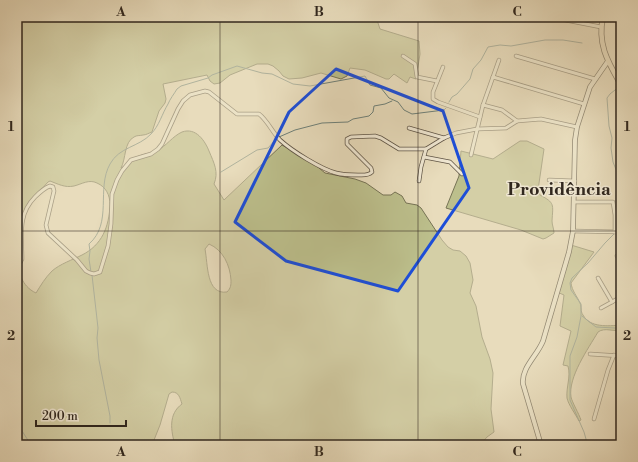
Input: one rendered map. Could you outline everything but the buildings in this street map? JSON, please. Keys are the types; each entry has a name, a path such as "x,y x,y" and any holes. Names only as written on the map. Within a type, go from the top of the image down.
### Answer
{"main road":[{"path":"603,17 601,27 602,45 620,82"}],"street":[{"path":"550,17 601,27"},
{"path":"402,56 415,64 417,78 437,81"},
{"path":"516,56 595,79"},
{"path":"470,155 483,105 499,60"},
{"path":"541,445 523,384 523,378 525,370 538,352 543,341 569,252 573,231 575,202 577,127 590,87 608,60"},
{"path":"442,67 434,90 433,97 436,102 480,117"},
{"path":"493,77 584,104"},
{"path":"17,264 20,263 22,259 21,232 25,212 30,201 38,193 50,186 54,189 54,193 46,225 48,233 90,274 100,272 108,246 111,224 112,194 117,180 122,171 132,160 151,154 158,149 162,144 183,101 190,95 198,92 209,92 237,114 259,114 264,118 272,131 282,142 324,169 338,173 367,175 372,172 371,168 347,144 346,140 349,138 378,137 396,148 426,149 444,138 456,133 477,129 506,128 517,121 541,119 577,127"},
{"path":"483,105 502,110 517,121"},
{"path":"409,128 444,138"},
{"path":"419,181 426,149"},
{"path":"424,157 450,162 462,174"},
{"path":"549,180 575,181"},
{"path":"573,231 618,232 612,202 575,202"},
{"path":"617,256 621,263"},
{"path":"598,278 612,302"},
{"path":"601,308 621,297"},
{"path":"590,354 621,356"},
{"path":"594,419 608,370 614,355"}],"highlighted area":[{"path":"336,69 443,111 469,188 398,291 286,261 235,222 289,112"}],"green space":[{"path":"17,17 376,17 380,29 419,41 420,54 416,79 410,77 407,83 394,74 389,79 386,79 365,70 350,68 347,76 341,79 321,73 302,78 289,79 283,76 273,66 268,64 257,64 230,75 220,83 214,84 210,81 207,75 163,84 166,99 159,111 152,132 145,135 136,136 131,139 128,143 121,168 139,156 157,151 182,132 192,131 202,139 207,147 215,168 216,175 214,184 224,200 282,145 313,163 325,173 355,179 366,183 383,195 391,195 395,192 402,196 406,203 417,205 421,208 448,247 453,250 460,251 466,256 470,263 473,280 470,293 476,306 482,337 490,359 493,373 491,409 494,432 480,445 175,445 172,434 172,423 174,413 182,404 178,394 172,392 169,394 160,425 152,445 17,445 17,256 21,278 31,290 36,293 52,271 62,264 89,251 99,241 108,221 110,201 107,192 103,187 94,182 68,186 50,181 48,182 36,195 23,216 17,250","holes":["209,244 222,254 229,269 231,283 227,292 220,292 215,289 209,277 205,249"]},
{"path":"520,141 527,141 544,149 538,190 540,195 551,202 553,207 552,222 554,233 543,239 521,230 446,208 459,176 461,151 493,159"},
{"path":"571,245 594,252 571,283 573,291 581,304 583,315 590,322 595,324 605,326 621,325 621,330 603,330 598,332 576,372 571,389 571,397 581,420 579,421 567,398 569,370 568,366 563,365 571,331 560,326 564,295 557,292"}],"waterway":[{"path":"449,102 470,79 473,69 481,60 488,47 500,45 511,46 545,40 563,40 582,43"},
{"path":"91,272 89,244 96,236 100,226 104,184 110,164 114,158 124,150 141,142 154,131 171,98 181,86 208,78 212,75 237,66 262,73 272,74 293,84 310,86 365,76 370,85 381,88 389,98 398,102 404,110 412,114 444,110 446,108"},
{"path":"617,231 619,216 616,202 617,172 613,162 611,148 612,138 609,126 607,98 620,86"},
{"path":"279,137 295,130 322,123 348,122 353,119 369,116 373,112 374,106 392,101"},
{"path":"221,172 257,150 268,148 276,139"},
{"path":"586,445 584,432 570,400 570,356 577,337 581,316 581,304 571,290 570,283 572,278 588,263 615,233"},
{"path":"92,275 98,328 97,338 99,360 110,416 110,423"},
{"path":"582,316 596,327 621,327"},
{"path":"17,423 31,445"}],"district":[{"name":"Providência","path":"559,189"}]}
